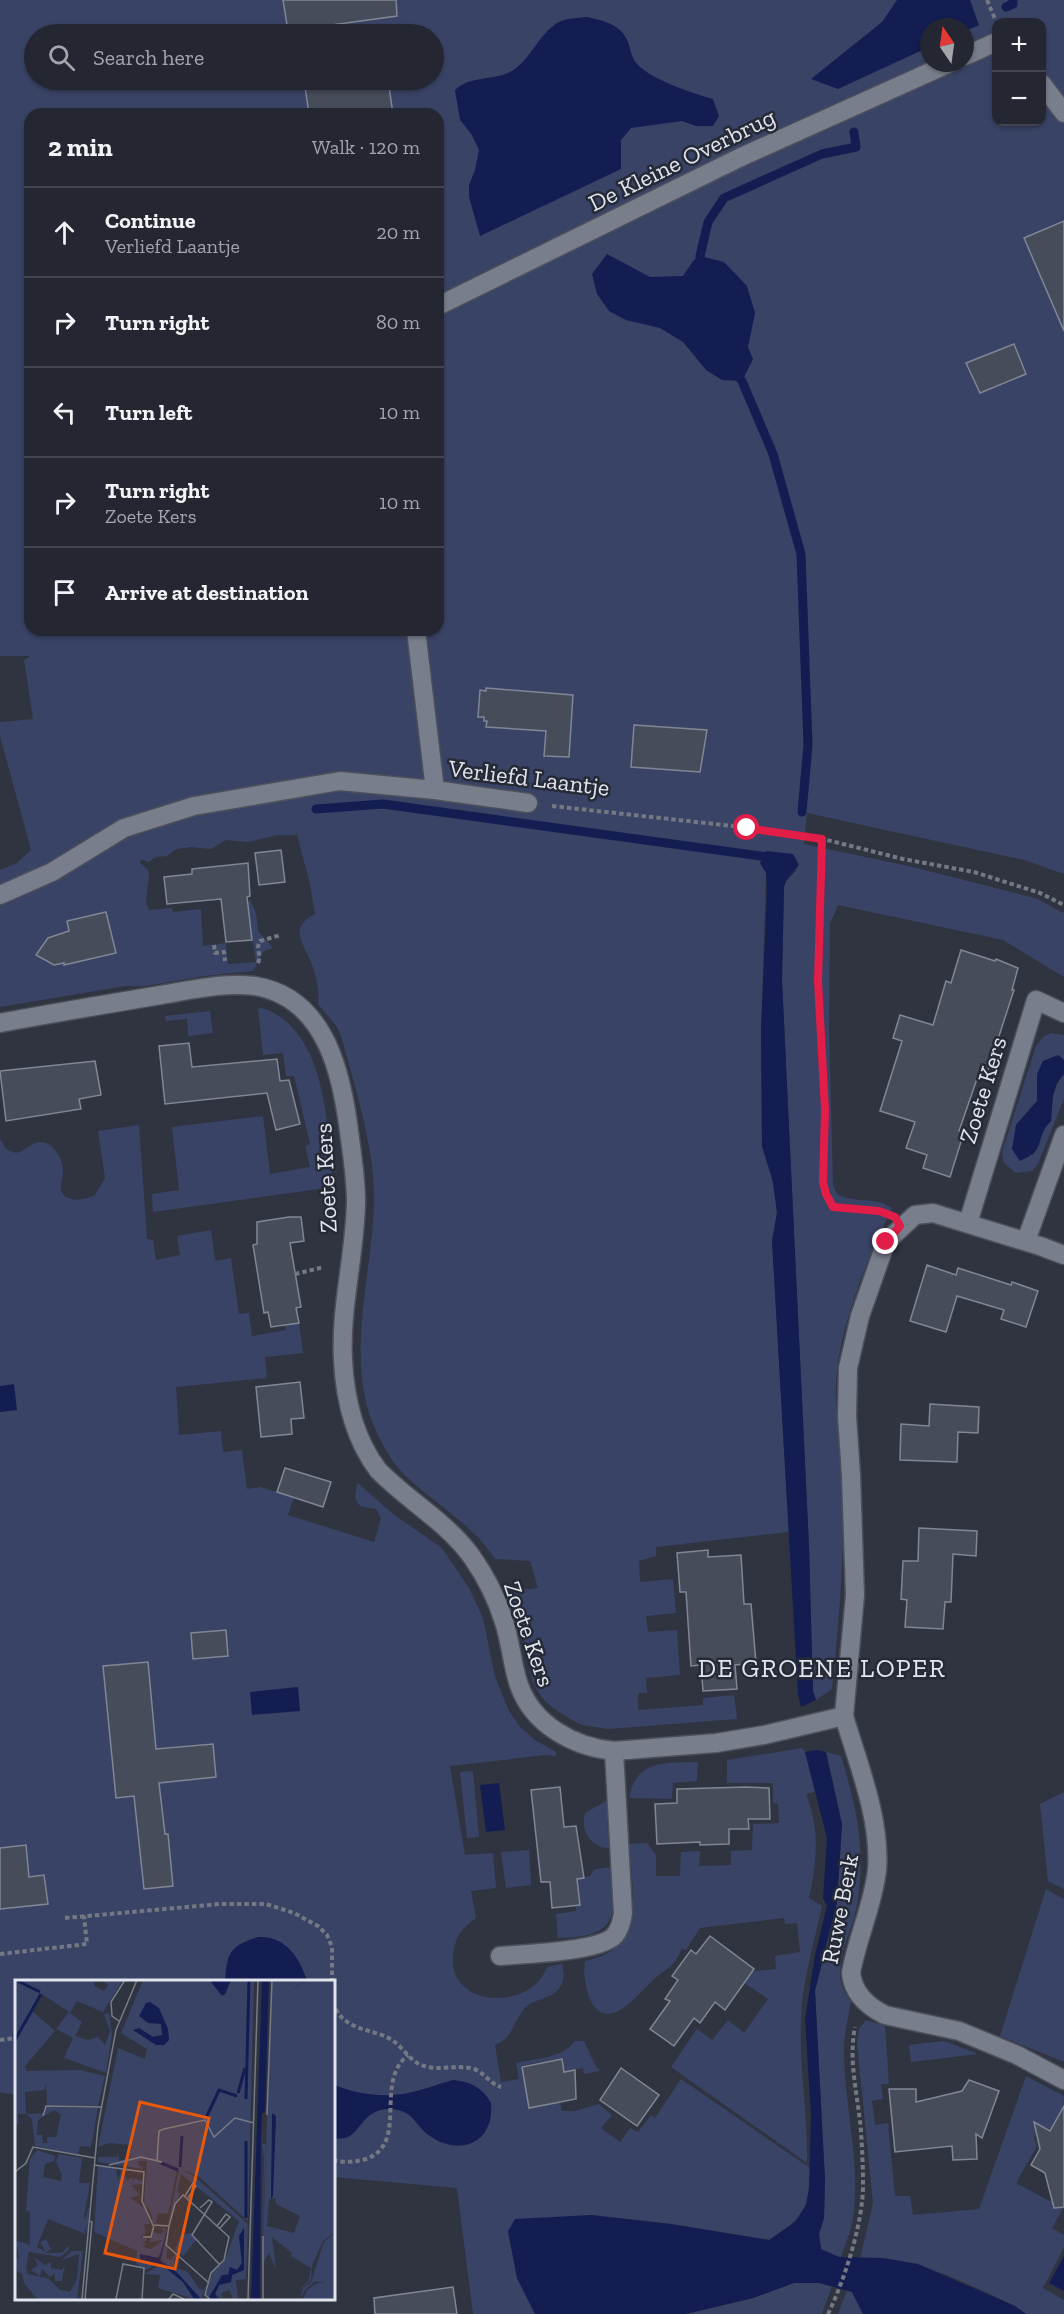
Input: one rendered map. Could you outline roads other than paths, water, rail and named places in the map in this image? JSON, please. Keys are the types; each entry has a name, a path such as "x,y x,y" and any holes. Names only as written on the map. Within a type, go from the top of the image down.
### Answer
{"street":[{"path":"974,52 992,44"},
{"name":"De Kleine Overbrug","path":"444,303 739,158 930,72"},
{"path":"1046,90 1064,113"},
{"path":"417,636 435,790"},
{"name":"Verliefd Laantje","path":"0,896 52,872 124,828 194,806 340,781 435,790 528,803"},
{"name":"Zoete Kers","path":"0,1023 196,989 244,985 270,990 307,1013 316,1023 330,1049 340,1081 354,1166 356,1201 344,1317 343,1358 349,1409 356,1431 368,1456 378,1470 444,1528 465,1549 480,1570 504,1623 518,1682 531,1708 553,1730 568,1738 599,1749 614,1751 716,1743 764,1735 844,1716"},
{"name":"Zoete Kers","path":"968,1223 1036,1000 1064,1012"},
{"path":"1026,1242 1064,1135"},
{"path":"844,1716 855,1595 847,1416 848,1368 860,1316 886,1242 900,1226 915,1215 933,1213 1064,1256"},
{"name":"Ruwe Berk","path":"844,1716 868,1798 877,1852 877,1869 869,1910 851,1973 852,1983 864,2001 885,2015 959,2031 1017,2055 1064,2080"},
{"path":"500,1956 585,1948 601,1944 615,1936 623,1913 614,1751"}],"waterway":[{"path":"1006,7 1013,4 1013,0"},
{"path":"700,267 700,256 708,222 724,198 822,154 856,147 854,132"},
{"path":"735,372 742,381 773,454 801,554 808,745 802,812"},
{"path":"316,809 383,804 775,858"}],"district":[{"name":"DE GROENE LOPER","path":"822,1668"}]}
